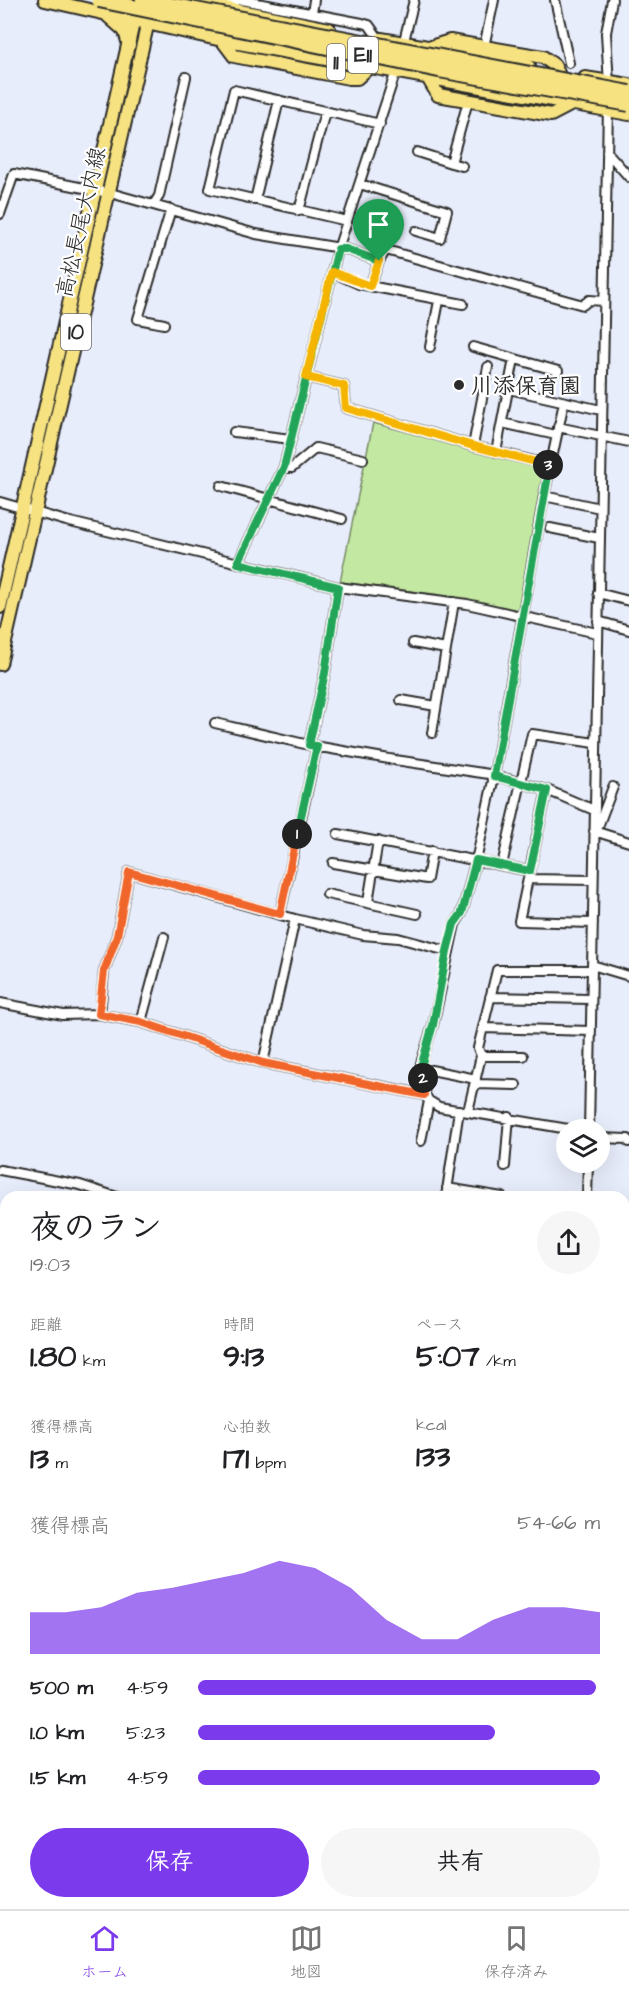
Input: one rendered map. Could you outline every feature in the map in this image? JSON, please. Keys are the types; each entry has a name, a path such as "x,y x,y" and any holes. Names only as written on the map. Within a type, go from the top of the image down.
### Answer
{"highway":[{"name":"E11","path":"99,0 428,68 629,104"},
{"name":"E11","path":"143,0 629,93"}],"main road":[{"name":"11","path":"45,0 222,40 629,114"},
{"name":"高松長尾大内線","path":"102,192 138,0"},
{"name":"高松長尾大内線","path":"0,664 29,510 102,192 153,0"},
{"name":"11","path":"186,0 558,74 629,85"},
{"path":"105,13 125,31 129,45"},
{"path":"430,47 450,42 543,57 554,65 558,74"},
{"path":"428,78 438,95 468,101 551,115 572,104"},
{"name":"高松長尾大内線","path":"0,607 29,510"}],"street":[{"path":"222,8 232,1 242,0 312,13 369,25 379,39"},
{"path":"312,13 314,0"},
{"path":"288,468 291,439 338,249 396,73 414,0"},
{"path":"484,47 494,0"},
{"path":"555,0 569,63"},
{"path":"589,1119 603,301 610,82 606,33 612,0"},
{"path":"154,204 159,196 186,77"},
{"path":"347,221 210,189 234,90 380,124"},
{"path":"255,200 279,100"},
{"path":"451,162 468,101"},
{"path":"299,211 325,112"},
{"path":"417,152 462,166"},
{"path":"607,152 629,177"},
{"path":"0,214 3,198 14,174 154,204 256,234 346,249 379,261"},
{"path":"360,184 447,211 440,238 416,231"},
{"path":"164,324 138,319 171,209"},
{"path":"370,286 379,261 386,250 583,305 589,300 603,301"},
{"path":"332,272 370,286 463,304"},
{"path":"430,346 439,301"},
{"path":"472,347 558,371"},
{"path":"496,452 514,359"},
{"path":"473,446 488,368"},
{"path":"306,377 344,386 346,408 473,446 550,465"},
{"path":"509,389 601,410"},
{"path":"421,1142 427,1098 422,1063 433,1025 454,924 462,913 476,860 494,776 544,496 564,402"},
{"path":"502,423 629,442"},
{"path":"234,432 291,439"},
{"path":"238,563 268,500 288,468 316,447 363,459"},
{"path":"221,486 342,519"},
{"path":"544,496 600,508"},
{"path":"0,502 338,587 454,603 597,633"},
{"path":"550,528 599,538"},
{"path":"280,914 313,745 338,587"},
{"path":"598,593 629,601"},
{"path":"432,733 454,603"},
{"path":"598,621 629,630"},
{"path":"413,642 446,649"},
{"path":"401,700 436,706"},
{"path":"215,723 313,745 494,776 547,790 594,810"},
{"path":"502,866 531,734 596,743"},
{"path":"594,831 599,824 613,787"},
{"path":"547,790 519,921 592,923"},
{"path":"594,831 629,842"},
{"path":"338,834 476,860 529,875 593,880"},
{"path":"368,902 378,841"},
{"path":"333,863 427,879 432,851"},
{"path":"99,1014 104,971 117,936 129,872 295,919 363,935 398,938 447,951"},
{"path":"327,894 417,914"},
{"path":"263,1063 295,919"},
{"path":"141,1022 164,937"},
{"path":"446,1191 464,1111 475,1082 481,1056 478,1048 496,970 592,968 629,976"},
{"path":"490,997 591,999"},
{"path":"0,1003 63,1015 99,1014 141,1022 263,1063 427,1098 439,1107 556,1126"},
{"path":"483,1028 591,1031"},
{"path":"481,1056 523,1056"},
{"path":"432,1070 475,1082 516,1085"},
{"path":"505,1166 509,1117"},
{"path":"610,1138 628,1139 629,1142"},
{"path":"0,1170 80,1185 98,1191"},
{"path":"587,1191 588,1173"}],"green space":[{"path":"373,423 549,468 541,532 522,612 463,598 340,582"}],"place":[{"name":"川添保育園","path":"459,385"}],"route":[{"path":"379,261 346,249 338,249 284,467 238,563 338,587 325,673 309,745 317,746 280,914 129,872 117,936 104,971 99,1014 141,1022 263,1063 424,1095 422,1063 433,1025 454,924 462,913 476,860 530,871 547,790 494,776 550,465 473,446 346,408 344,386 306,377 332,272 359,284 370,286 379,261"}]}
